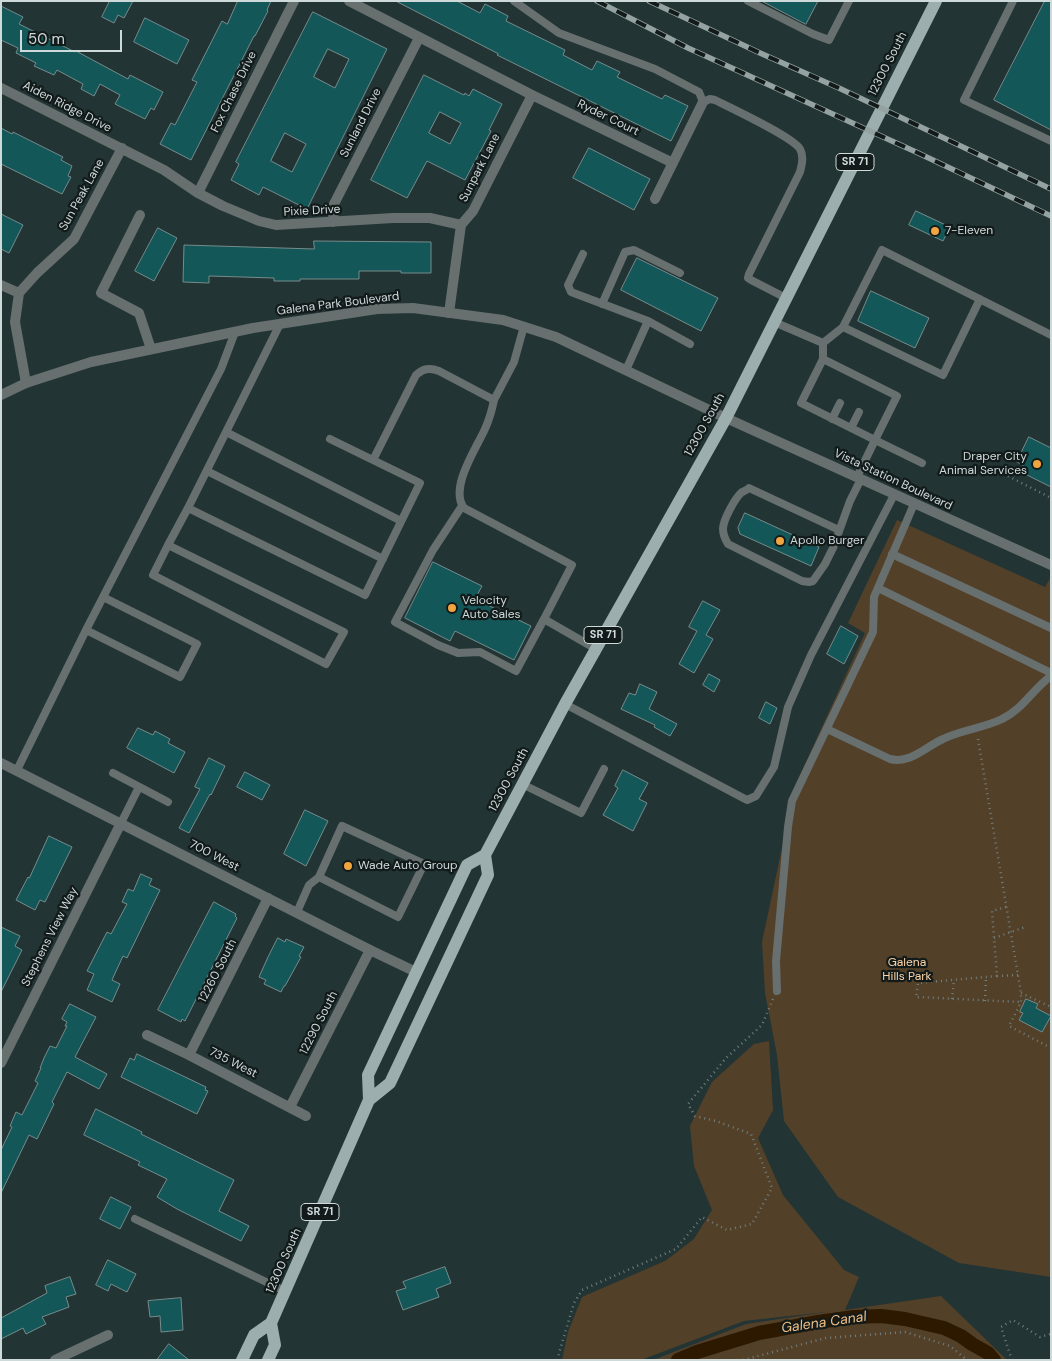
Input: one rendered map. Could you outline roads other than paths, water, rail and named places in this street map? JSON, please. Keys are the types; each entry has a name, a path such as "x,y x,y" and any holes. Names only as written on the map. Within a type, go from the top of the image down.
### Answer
{"main road":[{"name":"12300 South","path":"271,1323 369,1100 368,1075 466,865 485,855 565,704 726,418 936,1"},
{"name":"12300 South","path":"369,1100 390,1084 488,875 485,855"},
{"name":"SR 71","path":"242,1360 254,1335 271,1323"},
{"path":"268,1360 275,1345 271,1323"}],"street":[{"name":"Fox Chase Drive","path":"198,193 294,1"},
{"path":"349,1 532,95"},
{"name":"Sunland Drive","path":"333,222 334,204 419,38"},
{"name":"Aiden Ridge Drive","path":"1,88 122,148"},
{"name":"Ryder Court","path":"532,95 673,163"},
{"name":"Sunpark Lane","path":"449,313 461,225 472,211 532,95"},
{"path":"655,199 703,102"},
{"name":"Pixie Drive","path":"122,148 164,170 198,193 237,213 276,225 402,218 430,218 461,225"},
{"name":"Sun Peak Lane","path":"19,293 36,274 74,239 122,148"},
{"path":"140,216 101,294 139,313 151,349"},
{"path":"1,286 19,293 15,322 26,383"},
{"name":"Galena Park Boulevard","path":"1,395 26,383 90,362 151,349 280,324 377,309 413,308 502,320 556,337 726,418"},
{"name":"Vista Station Boulevard","path":"726,418 1051,565"},
{"name":"700 West","path":"1,762 416,972"},
{"name":"Stephens View Way","path":"1,1063 121,823"},
{"name":"12260 South","path":"189,1055 268,898"},
{"name":"12290 South","path":"290,1107 370,950"},
{"name":"735 West","path":"147,1035 306,1116"},
{"path":"55,1360 108,1335"}],"lane":[{"path":"514,1 560,33 655,69 699,92 703,102 710,99 715,100 786,137 800,148 802,154 800,172 748,278 786,298"},
{"path":"748,1 813,34 829,40 850,1"},
{"path":"1013,1 964,100 1051,141"},
{"path":"602,304 625,252 634,250 680,273"},
{"path":"823,343 843,327 882,250 1051,335"},
{"path":"583,254 568,285 571,292 648,321 690,344"},
{"path":"843,327 943,375 980,299"},
{"path":"626,370 648,321"},
{"path":"774,322 823,343"},
{"path":"168,545 344,632 326,664 153,575 168,545 207,471 280,324"},
{"path":"462,506 433,550 395,622 438,645 458,653 480,652 516,671 572,565 464,508 460,503 459,496 462,479 490,416 494,400 514,362 524,326"},
{"path":"17,770 86,630 221,369 235,332"},
{"path":"823,343 823,359 801,403 922,463"},
{"path":"823,359 896,396 875,440 833,548 825,564 813,581 802,581 728,544 724,539 722,528 736,500 742,492 749,488 839,530"},
{"path":"373,460 416,375 421,371 432,368 438,370 494,400"},
{"path":"850,384 855,375"},
{"path":"869,392 873,384"},
{"path":"832,419 840,403"},
{"path":"851,428 859,412"},
{"path":"226,432 401,521"},
{"path":"188,508 365,595 420,483 330,439"},
{"path":"207,471 383,559"},
{"path":"565,704 747,800 756,796 774,766 788,707 811,655 894,495"},
{"path":"777,991 776,961 792,801 873,632 874,597 914,504"},
{"path":"892,554 1051,628"},
{"path":"827,729 898,761 910,758 942,739 1002,719 1018,708 1051,675 878,588"},
{"path":"86,630 180,677 196,644 103,597"},
{"path":"544,619 596,649"},
{"path":"522,784 581,813 604,769"},
{"path":"113,773 168,802"},
{"path":"121,823 139,787"},
{"path":"297,912 309,885 319,877 342,826 424,864 398,917 319,877"},
{"path":"135,1219 285,1292"}],"waterway":[{"name":"Galena Canal","path":"678,1360 697,1352 759,1333 818,1322 854,1317 881,1316 905,1319 944,1328 988,1353 994,1360"}],"railway":[{"path":"597,1 688,48 1051,216"},
{"path":"649,1 841,89 1051,189"}],"place":[{"name":"7-Eleven","path":"935,231"},
{"name":"Draper City Animal Services","path":"1037,464"},
{"name":"Apollo Burger","path":"780,541"},
{"name":"Velocity Auto Sales","path":"452,608"},
{"name":"Wade Auto Group","path":"348,866"}],"park label":[{"name":"Galena Hills Park","path":"907,970"}]}
